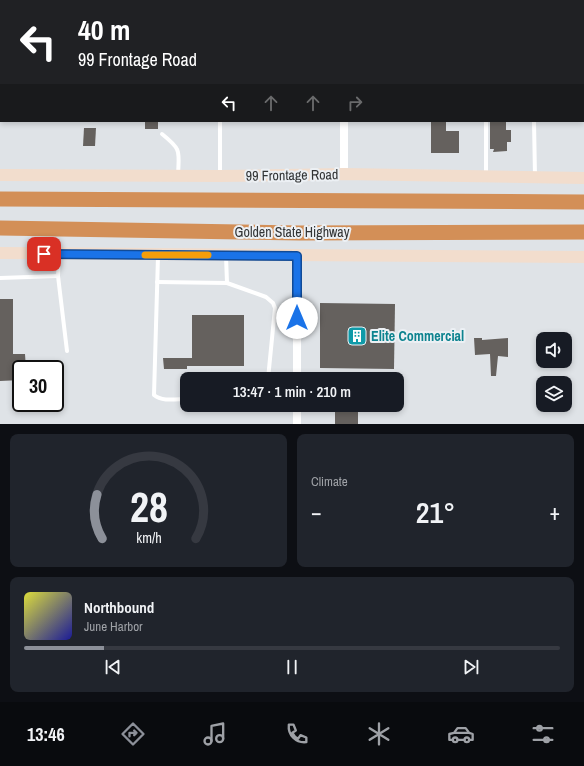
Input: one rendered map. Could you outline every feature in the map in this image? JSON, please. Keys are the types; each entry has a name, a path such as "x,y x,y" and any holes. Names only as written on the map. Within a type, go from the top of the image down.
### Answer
{"highway":[{"path":"0,199 584,202"},
{"name":"Golden State Highway","path":"0,228 300,233 584,232"}],"street":[{"path":"344,122 344,174"},
{"name":"99 Frontage Road","path":"0,175 220,176 344,174 584,178"},
{"path":"0,253 584,257"},
{"path":"297,256 297,372"},
{"path":"297,412 297,424"}],"lane":[{"path":"220,122 220,176"},
{"path":"486,122 486,177"},
{"path":"534,122 535,178"},
{"path":"162,134 176,146 179,154 178,176"},
{"path":"59,254 58,276 67,352"},
{"path":"158,255 154,395 163,399 180,399"},
{"path":"226,255 227,283"},
{"path":"0,278 58,276"},
{"path":"157,282 227,283 266,297 273,303 275,308 269,372"}],"building":[{"path":"145,122 158,122 158,129 145,129"},
{"path":"431,122 446,122 446,131 459,131 459,153 431,153"},
{"path":"490,122 506,122 506,130 511,130 511,142 507,142 507,151 493,152 494,149 490,149"},
{"path":"84,128 96,128 95,146 83,146"},
{"path":"0,299 13,299 13,354 25,354 25,360 12,360 12,380 0,381"},
{"name":"Elite Commercial","path":"320,303 395,304 394,369 320,368"},
{"path":"192,315 244,315 244,366 187,366 187,369 164,369 163,358 192,358"},
{"path":"474,338 482,338 482,340 508,338 508,357 498,356 496,376 491,376 490,354 475,355"},
{"path":"335,412 358,412 358,424 335,424"}],"slow traffic":[{"path":"145,255 208,255"}],"place":[{"name":"Elite Commercial","path":"357,336"}],"route":[{"path":"44,254 297,256 297,318"}]}
